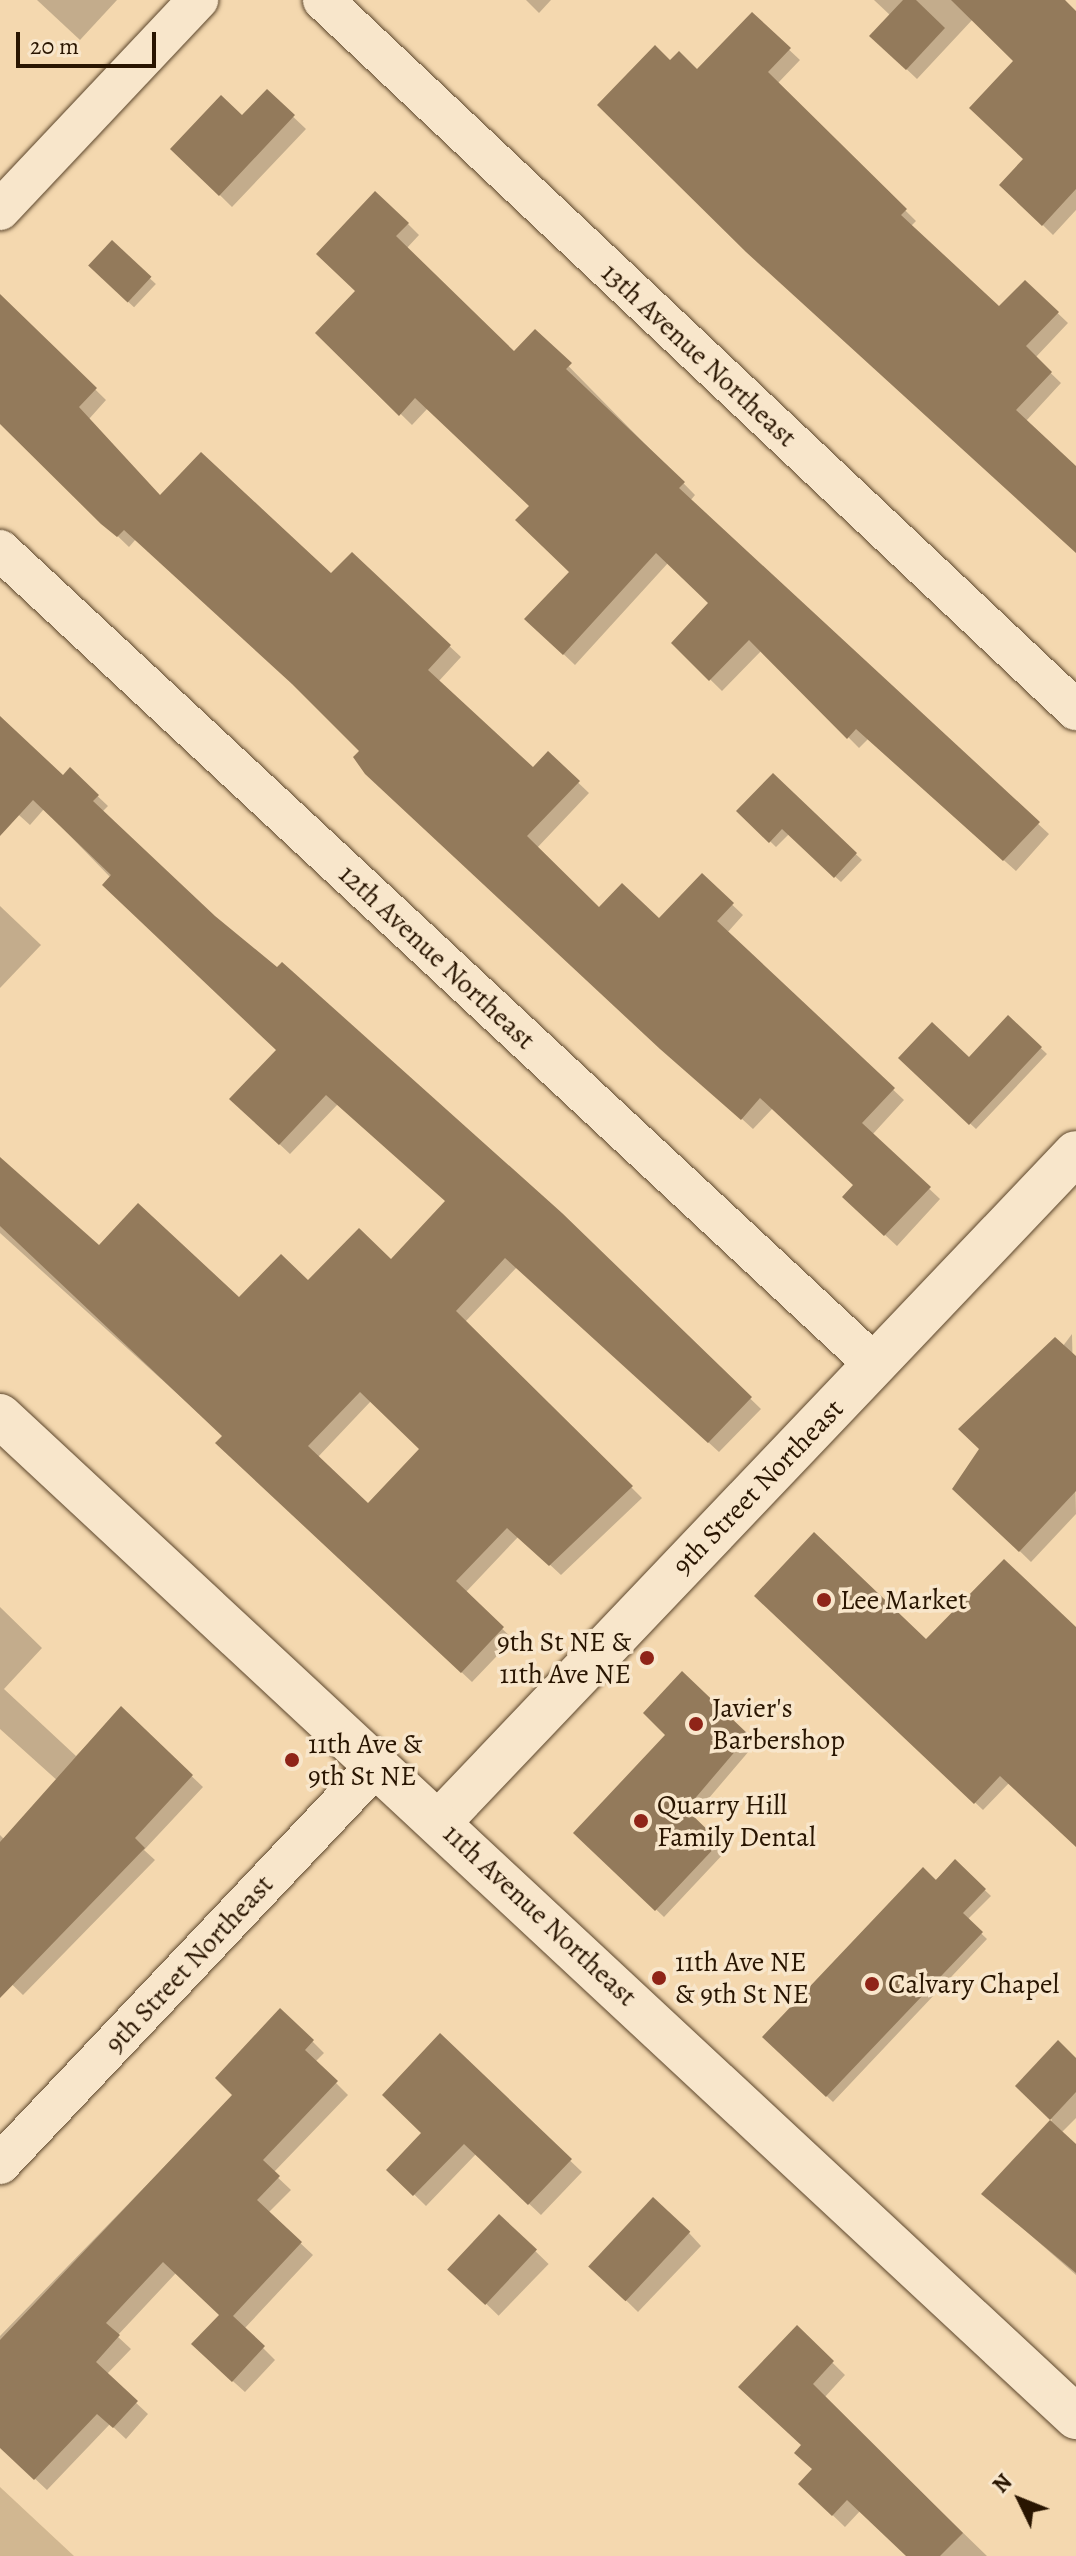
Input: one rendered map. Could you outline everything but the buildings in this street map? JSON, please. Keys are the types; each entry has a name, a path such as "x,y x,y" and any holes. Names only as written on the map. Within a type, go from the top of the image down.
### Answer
{"main road":[{"name":"9th Street Northeast","path":"440,1821 1076,1153"},
{"name":"11th Avenue Northeast","path":"0,1416 440,1821 1076,2417"}],"street":[{"path":"0,210 198,0"},
{"name":"13th Avenue Northeast","path":"323,0 1076,710"},
{"name":"12th Avenue Northeast","path":"0,550 874,1364"},
{"name":"9th Street Northeast","path":"0,2164 378,1764"}],"shaded area":[{"path":"0,2487 74,2556 0,2556"}],"place":[{"name":"Lee Market","path":"824,1600"},
{"name":"9th St NE & 11th Ave NE","path":"647,1658"},
{"name":"Javier's Barbershop","path":"696,1724"},
{"name":"11th Ave & 9th St NE","path":"292,1760"},
{"name":"Quarry Hill Family Dental","path":"641,1821"},
{"name":"11th Ave NE & 9th St NE","path":"659,1978"},
{"name":"Calvary Chapel","path":"872,1984"}]}
